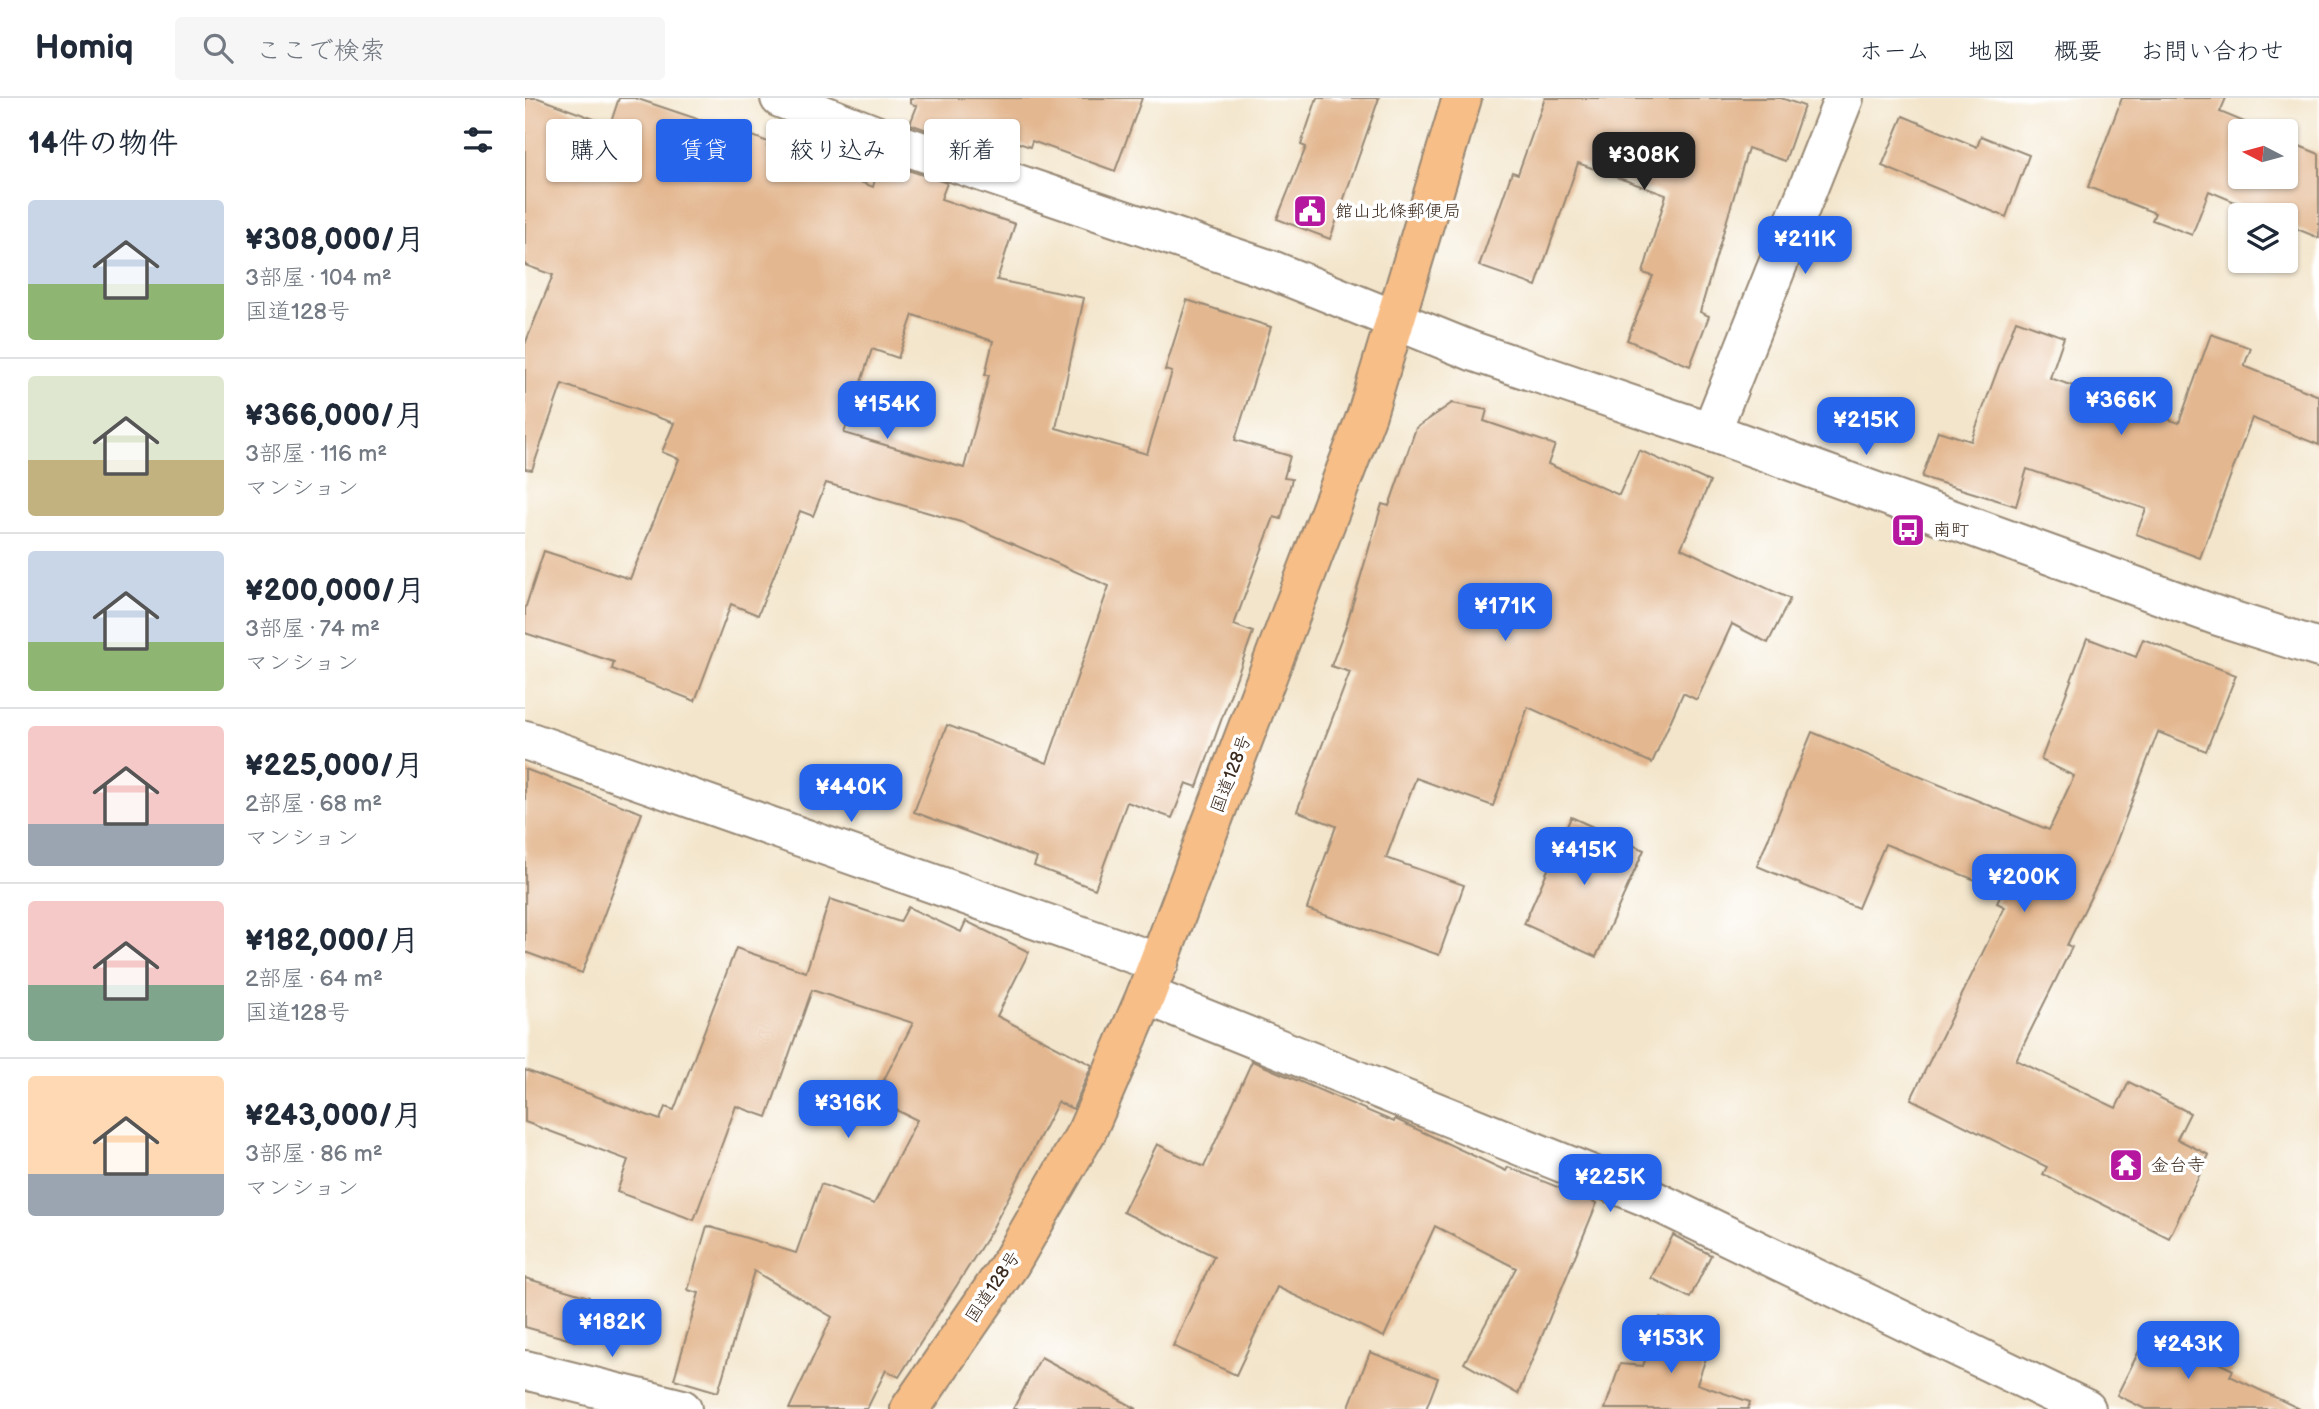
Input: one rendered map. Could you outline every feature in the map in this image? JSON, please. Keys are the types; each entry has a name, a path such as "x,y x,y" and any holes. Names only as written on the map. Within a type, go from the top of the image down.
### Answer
{"highway":[{"name":"国道128号","path":"910,1409 1010,1264 1087,1131 1153,979 1367,414 1462,98"}],"street":[{"path":"779,98 891,141 1274,271 1472,351 1711,432 2218,617 2319,648"},
{"path":"1711,432 1844,98"},
{"path":"525,740 1153,979 1647,1196 2085,1409"},
{"path":"525,1370 683,1409"}],"building":[{"path":"525,98 538,98 594,119 546,119 546,182 642,182 642,119 612,119 619,98 635,98 697,119 656,119 656,182 752,182 752,136 766,141 766,182 860,182 873,187 874,182 910,182 910,171 924,175 924,182 947,183 941,199 1015,224 997,280 1084,298 1056,428 1147,454 1172,372 1165,370 1187,300 1271,327 1235,440 1290,456 1284,478 1292,479 1281,519 1274,517 1234,625 1253,632 1197,787 1186,783 1172,818 1127,802 1095,889 1034,866 1037,858 914,812 947,725 1047,763 1109,586 964,523 826,483 813,516 800,511 758,615 731,604 695,701 612,669 614,662 525,633 525,609 544,551 630,579 679,459 662,452 674,423 562,384 532,470 525,469 525,344 553,275 525,265","holes":["913,315 993,341 985,375 989,375 964,468 844,433 872,349 898,358"]},
{"path":"910,98 1142,98 1115,171 1032,141 1030,147 1020,143 1020,119 924,119 924,129 910,124 917,106 910,103"},
{"path":"1317,98 1379,98 1330,239 1277,219 1306,147 1301,145"},
{"path":"1545,98 1781,98 1804,106 1785,161 1748,148 1700,312 1709,316 1690,366 1627,340 1653,276 1643,273 1666,195 1578,163 1536,286 1479,266 1512,172 1518,174"},
{"path":"2122,98 2226,98 2220,112 2237,119 2228,119 2228,189 2298,189 2298,145 2319,154 2319,238 2298,229 2298,203 2238,203 2209,191 2192,235 2152,220 2155,213 2088,187"},
{"path":"1903,116 1977,147 1981,136 2029,155 2006,217 1882,166"},
{"path":"2016,320 2064,337 2050,378 2179,423 2211,334 2251,348 2244,366 2319,396 2319,445 2252,418 2200,558 2136,534 2146,509 2027,469 2016,506 1922,477 1938,431 1971,441"},
{"path":"1452,403 1487,410 1484,421 1555,445 1548,464 1619,495 1639,450 1710,482 1681,548 1790,599 1768,643 1732,624 1697,700 1683,693 1652,763 1528,707 1493,806 1416,778 1386,858 1464,885 1439,955 1307,909 1336,826 1297,811 1350,672 1331,666 1347,623 1382,504 1389,506 1416,428"},
{"path":"2087,638 2136,657 2143,639 2236,675 2206,751 2158,732 2111,856 2067,945 2072,947 2016,1060 2116,1108 2129,1082 2190,1113 2177,1139 2209,1155 2169,1238 2043,1174 2047,1167 1911,1099 2005,907 1997,903 2003,891 1885,844 1858,908 1757,866 1812,732 2049,830 2074,776 2041,760"},
{"path":"525,769 642,813 582,973 525,952"},
{"path":"1571,817 1644,850 1596,957 1524,924"},
{"path":"830,899 900,922 908,907 961,932 966,921 1029,952 997,1016 1092,1065 1073,1109 1058,1102 991,1231 899,1377 886,1370 867,1409 789,1409 832,1317 754,1271 718,1392 674,1379 699,1293 688,1290 707,1226 796,1253 821,1184 874,1204 917,1120 874,1099 913,1023 812,990 767,1117 736,1106 694,1220 617,1192 628,1160 525,1122 525,1070 660,1120 665,1107 674,1110 736,948 806,972"},
{"path":"1252,1061 1394,1122 1395,1119 1506,1171 1508,1167 1597,1203 1518,1394 1464,1363 1516,1268 1435,1226 1384,1337 1277,1287 1236,1375 1173,1346 1214,1256 1123,1212 1157,1144 1204,1167"},
{"path":"1673,1235 1711,1255 1690,1298 1651,1278"},
{"path":"525,1278 589,1297 575,1341 525,1327"},
{"path":"1660,1317 1714,1335 1697,1384 1750,1402 1748,1409 1605,1409 1620,1364 1643,1366"},
{"path":"2150,1329 2233,1370 2230,1376 2300,1409 2145,1409 2117,1395"},
{"path":"1370,1352 1438,1378 1426,1409 1348,1409"},
{"path":"1041,1357 1137,1409 1013,1409"}],"place":[{"name":"館山北條郵便局","path":"1310,211"},
{"name":"南町","path":"1908,530"},
{"name":"金台寺","path":"2126,1165"}]}
